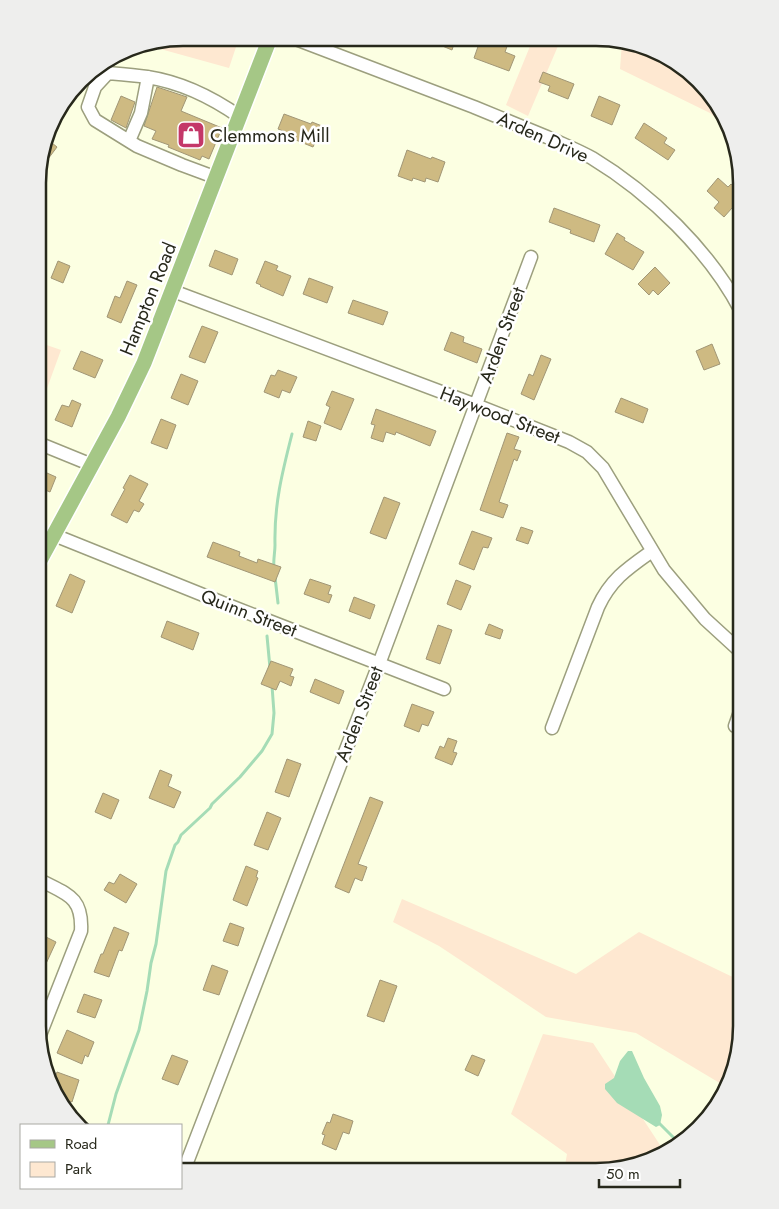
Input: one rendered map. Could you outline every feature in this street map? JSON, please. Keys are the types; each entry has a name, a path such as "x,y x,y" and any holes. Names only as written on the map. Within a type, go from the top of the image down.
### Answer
{"main road":[{"name":"Hampton Road","path":"46,550 144,363 267,46"}],"street":[{"name":"Arden Drive","path":"314,46 507,120 592,158 652,203 677,227 708,259 733,296"},
{"path":"217,178 182,166 129,140 96,120 88,107 95,87 108,73 148,77 178,85 221,104 240,117"},
{"path":"129,140 141,113 148,77"},
{"name":"Arden Street","path":"187,1163 379,664 531,257"},
{"name":"Haywood Street","path":"173,291 476,405 570,442 587,452 602,468 664,570 705,619 732,644"},
{"path":"46,446 92,465"},
{"name":"Quinn Street","path":"54,535 444,688"},
{"path":"552,728 605,591 626,569 652,551"},
{"path":"46,883 74,899 80,908 82,920 81,930 46,1020"}],"green space":[{"path":"184,46 236,46 229,68 159,49"},
{"path":"530,46 558,46 528,116 506,105"},
{"path":"621,49 648,57 664,65 693,86 715,118 710,113 620,69"},
{"path":"46,345 61,350 46,391"},
{"path":"402,899 576,974 639,932 732,977 732,1034 730,1052 720,1083 636,1033 546,1017 439,946 393,922"},
{"path":"543,1034 593,1043 661,1146 640,1155 622,1160 595,1163 565,1163 567,1154 511,1114"}],"shaded area":[{"path":"628,1051 632,1051 644,1078 660,1106 662,1115 660,1125 656,1127 617,1103 605,1089 605,1084 614,1078 620,1061"}],"building":[{"path":"442,46 453,46 452,50"},
{"path":"478,46 507,46 505,52 515,56 509,71 474,58"},
{"path":"543,72 574,84 568,99 548,91 550,86 539,82"},
{"path":"157,87 187,97 181,111 222,128 209,159 202,156 200,160 152,139 156,131 144,126"},
{"path":"121,96 135,102 126,128 111,120"},
{"path":"599,96 620,105 612,125 591,116"},
{"path":"284,114 322,126 313,147 286,136 288,133 278,129"},
{"path":"644,123 667,138 664,143 675,150 668,160 635,138"},
{"path":"53,143 57,147 49,158"},
{"path":"407,150 445,162 438,182 426,178 425,182 413,178 412,181 398,176"},
{"path":"718,178 728,187 731,184 733,186 733,209 724,217 714,208 719,202 707,191"},
{"path":"554,208 600,225 594,242 570,233 571,230 549,222"},
{"path":"617,233 625,238 624,240 644,252 633,270 605,254"},
{"path":"215,250 238,259 232,275 209,266"},
{"path":"58,261 70,266 63,283 51,278"},
{"path":"265,261 278,266 276,270 291,276 283,296 256,283"},
{"path":"655,267 670,283 658,295 653,290 649,295 638,284"},
{"path":"309,278 333,287 327,303 303,294"},
{"path":"127,281 137,285 121,323 107,317 115,296 120,298"},
{"path":"353,300 388,312 383,325 348,313"},
{"path":"202,326 218,332 205,363 189,357"},
{"path":"451,332 464,337 463,342 482,349 477,363 444,350"},
{"path":"712,344 720,364 704,370 696,351"},
{"path":"81,351 103,360 95,378 73,369"},
{"path":"541,355 551,359 534,400 521,394 529,374 533,376"},
{"path":"278,370 297,377 290,393 282,390 279,398 264,392 271,375 275,376"},
{"path":"181,374 198,381 188,405 171,398"},
{"path":"332,391 354,399 341,430 324,423 330,407 326,405"},
{"path":"621,398 648,409 643,423 615,412"},
{"path":"72,400 81,404 72,427 55,420 62,405 69,407"},
{"path":"376,409 436,431 430,446 396,432 395,435 386,432 383,442 371,438 375,425 371,424"},
{"path":"161,419 176,425 167,449 151,443"},
{"path":"308,421 321,426 316,441 303,437"},
{"path":"507,433 519,437 514,449 521,451 517,461 514,459 499,502 508,505 503,518 480,510"},
{"path":"46,473 56,477 50,492 46,490"},
{"path":"130,475 148,484 139,501 144,504 139,512 134,510 127,523 111,515"},
{"path":"384,497 400,503 386,539 370,533"},
{"path":"521,527 533,531 528,544 516,540"},
{"path":"472,531 492,538 488,548 483,547 474,570 459,564"},
{"path":"213,542 240,552 239,556 257,563 258,559 281,567 275,582 207,557"},
{"path":"70,574 85,581 72,613 56,606"},
{"path":"310,579 331,586 328,594 332,595 329,603 304,594"},
{"path":"456,580 471,586 461,610 447,604"},
{"path":"354,597 375,605 370,619 349,611"},
{"path":"167,621 199,633 193,650 161,637"},
{"path":"489,624 503,630 500,639 485,634"},
{"path":"438,625 452,630 440,664 426,659"},
{"path":"271,661 293,669 290,676 294,677 291,686 280,681 276,690 261,684"},
{"path":"315,679 344,691 339,704 310,692"},
{"path":"412,704 434,712 428,726 422,724 419,732 404,726"},
{"path":"448,738 457,741 453,752 457,753 452,765 435,758 440,746 444,748"},
{"path":"287,759 301,764 289,797 275,792"},
{"path":"160,770 172,775 168,786 181,792 174,808 149,798"},
{"path":"103,793 119,800 111,819 95,812"},
{"path":"370,797 383,802 358,864 367,867 362,881 355,878 349,893 335,887"},
{"path":"267,812 281,818 268,850 254,845"},
{"path":"246,866 258,871 256,877 258,878 247,906 233,900"},
{"path":"120,874 137,884 126,903 104,890 109,882 114,884"},
{"path":"230,923 244,928 238,946 223,941"},
{"path":"114,927 129,933 122,951 119,950 109,977 94,972"},
{"path":"46,937 56,942 46,964"},
{"path":"212,965 228,971 219,995 203,990"},
{"path":"380,980 397,986 384,1022 367,1016"},
{"path":"84,994 102,1000 95,1018 77,1012"},
{"path":"67,1030 94,1042 88,1057 85,1055 82,1064 57,1053"},
{"path":"172,1055 188,1061 178,1085 162,1079"},
{"path":"472,1055 485,1060 478,1076 465,1070"},
{"path":"57,1072 79,1080 72,1102 65,1094 56,1075"},
{"path":"333,1114 353,1121 349,1134 343,1132 336,1150 322,1144 325,1135 322,1134 327,1122 330,1123"}],"waterway":[{"path":"274,568 277,503 292,434"},
{"path":"275,577 278,603"},
{"path":"267,636 270,668"},
{"path":"108,1124 116,1094 139,1030 156,944 166,871 175,845 181,835 240,777 262,751 272,734 274,713 272,686"},
{"path":"658,1122 674,1138"}],"place":[{"name":"Clemmons Mill","path":"191,135"}]}
